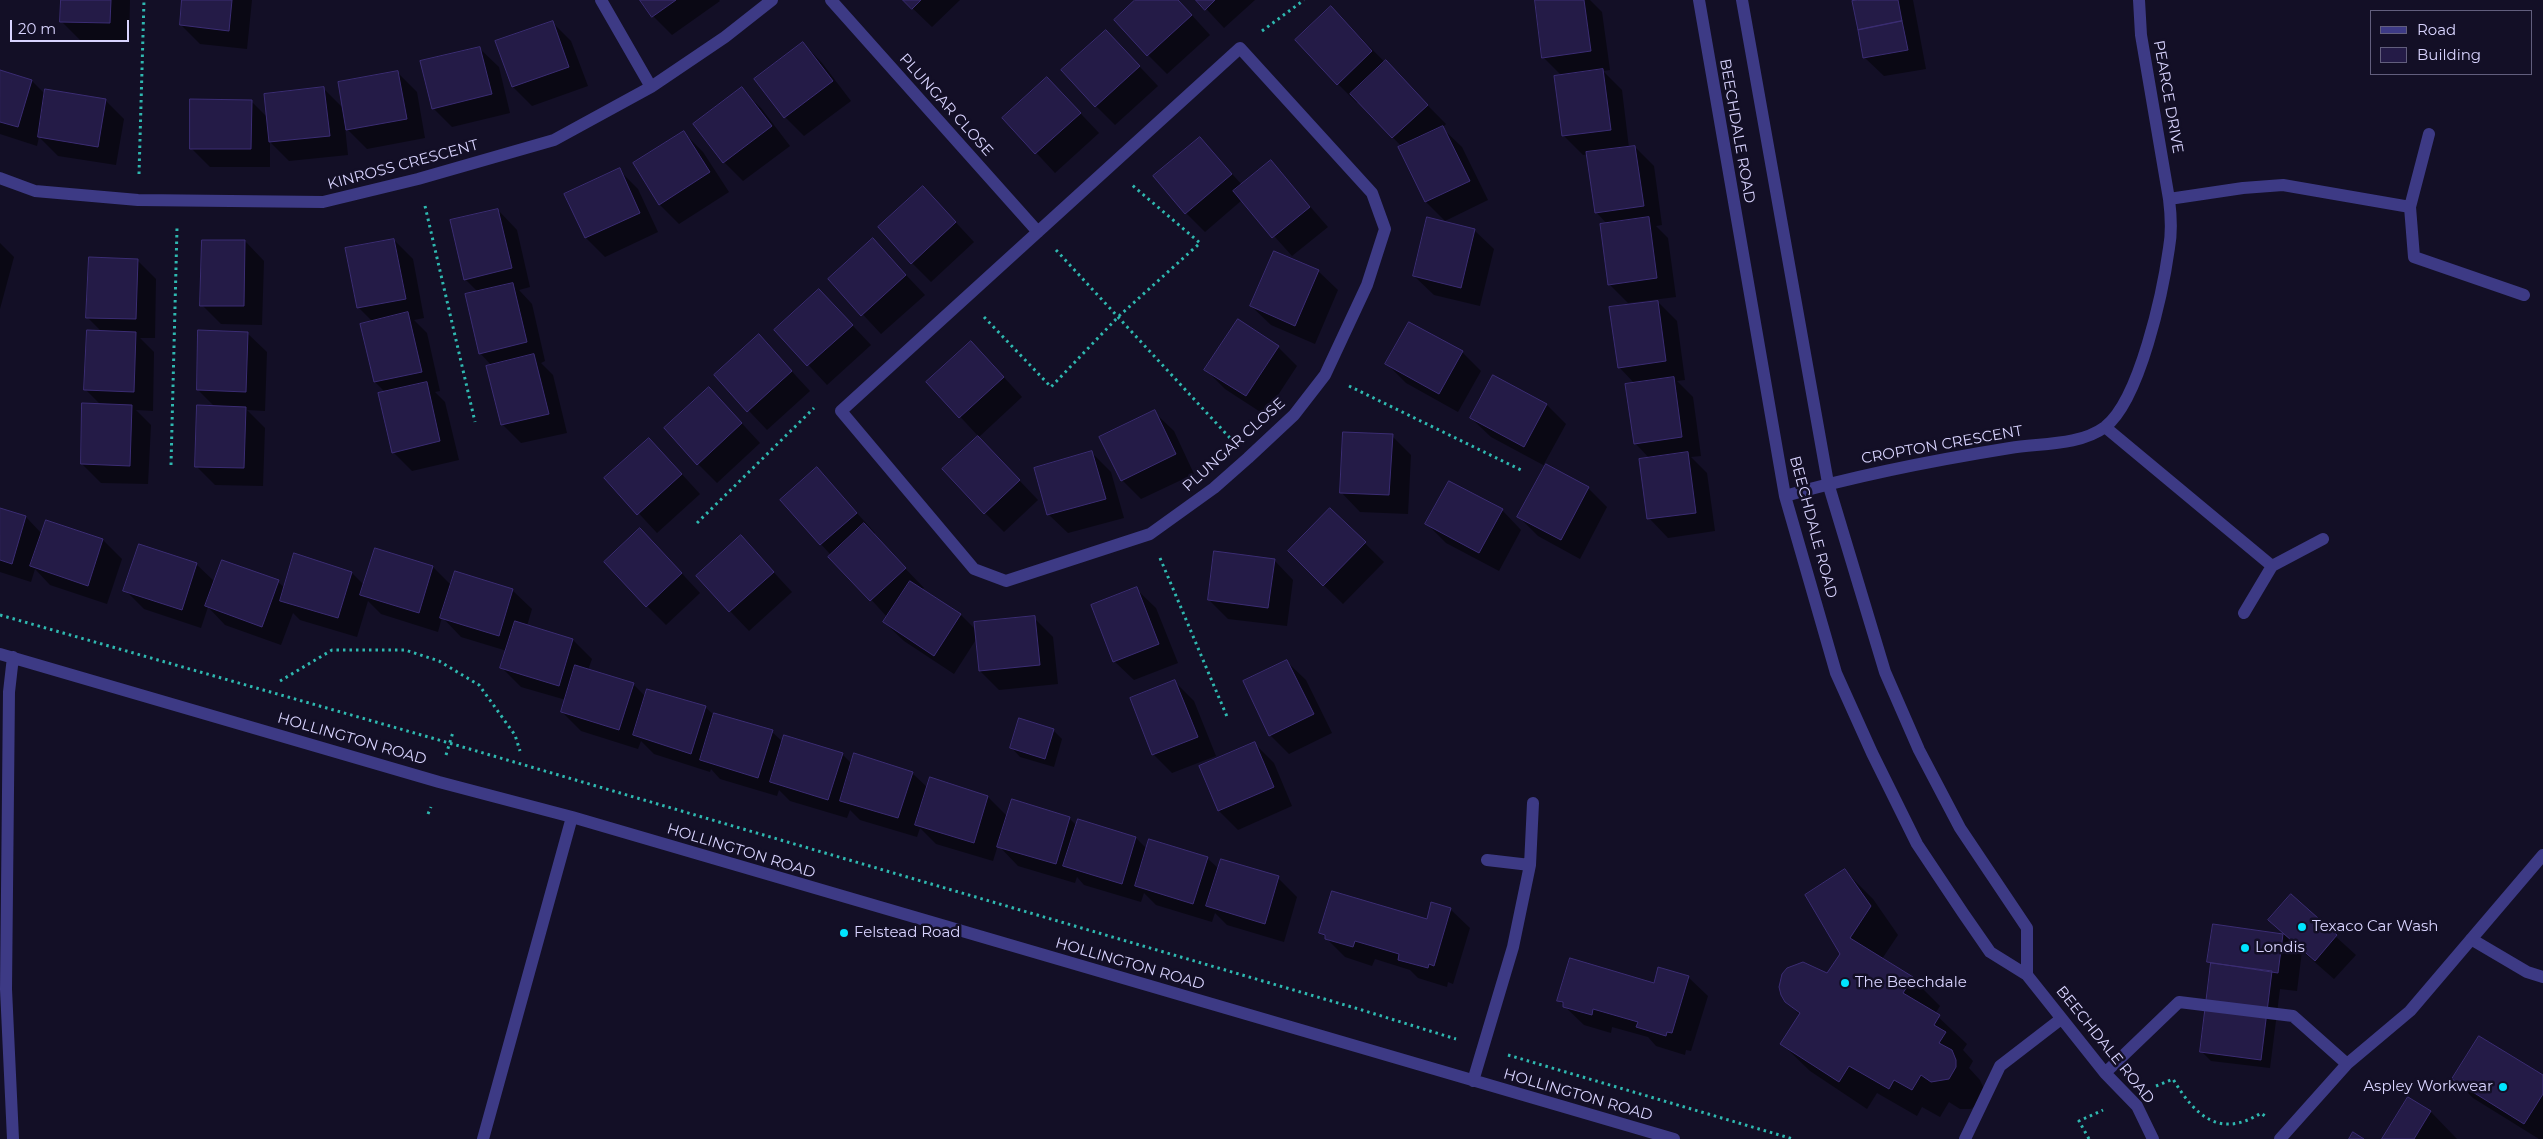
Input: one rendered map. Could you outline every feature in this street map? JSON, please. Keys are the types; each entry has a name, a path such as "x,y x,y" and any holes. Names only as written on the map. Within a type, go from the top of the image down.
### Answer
{"street":[{"path":"601,0 651,87"},
{"name":"KINROSS CRESCENT","path":"0,178 35,191 138,200 178,202 323,202 418,179 554,140 651,87 725,37 772,0"},
{"name":"PLUNGAR CLOSE","path":"831,0 1038,232"},
{"name":"BEECHDALE ROAD","path":"1698,0 1785,496 1836,672 1872,754 1917,844 1990,952 2027,974 2105,1073 2137,1106 2153,1139"},
{"name":"BEECHDALE ROAD","path":"1742,0 1828,483 1885,672 1920,750 1960,828 2027,928 2027,974"},
{"name":"PEARCE DRIVE","path":"2139,0 2141,35 2169,199"},
{"path":"841,411 1240,48"},
{"name":"PLUNGAR CLOSE","path":"841,411 974,569 1006,581 1150,534 1214,488 1248,458 1294,415 1326,375 1367,285 1384,229 1372,193 1240,48"},
{"path":"2429,134 2410,207 2414,257 2524,295"},
{"path":"2169,199 2243,188 2283,185 2410,207"},
{"name":"CROPTON CRESCENT","path":"1785,496 1828,483 2011,448 2071,440 2105,427 2122,407 2136,377 2155,320 2170,247 2169,199"},
{"path":"2105,427 2272,566"},
{"path":"2244,613 2272,566 2323,538"},
{"path":"6,656 9,692 3,988 14,1139"},
{"name":"HOLLINGTON ROAD","path":"6,656 439,782 572,817 1674,1139"},
{"path":"1473,1081 1481,1047 1513,947 1530,865 1533,803"},
{"path":"483,1139 572,817"},
{"path":"2280,1139 2347,1064 2410,1011 2543,855"},
{"path":"1487,860 1530,865"},
{"path":"2471,939 2527,972 2543,977"},
{"path":"2105,1073 2179,1002 2293,1016 2347,1064"},
{"path":"1965,1139 2000,1066 2061,1019"}],"path":[{"path":"138,200 144,0"},
{"path":"1240,48 1304,0"},
{"path":"966,298 1051,387 1119,316 1200,243 1110,166"},
{"path":"418,179 475,422"},
{"path":"171,465 178,202"},
{"path":"1038,232 1119,316 1248,458"},
{"path":"1326,375 1521,470"},
{"path":"697,523 815,408 841,411"},
{"path":"1150,534 1228,719"},
{"path":"0,616 432,738 1362,1010 1793,1139"},
{"path":"280,681 332,650 406,650 439,661 479,685 515,735 520,751"},
{"path":"2173,1079 2198,1119"},
{"path":"2250,1126 2261,1113"},
{"path":"2079,1121 2089,1139"}],"building":[{"path":"61,0 111,0 110,23 60,22"},
{"path":"182,0 232,0 229,31 180,25"},
{"path":"640,0 676,0 652,17"},
{"path":"903,0 921,0 912,9"},
{"path":"1135,0 1178,0 1192,15 1147,56 1114,20"},
{"path":"1196,0 1215,0 1205,10"},
{"path":"1535,0 1584,0 1591,51 1542,58"},
{"path":"1898,0 1902,21 1858,30 1852,1"},
{"path":"1331,6 1372,51 1337,85 1295,40"},
{"path":"553,21 569,67 512,87 495,41"},
{"path":"1902,21 1908,50 1863,58 1858,30"},
{"path":"1106,30 1140,66 1095,107 1061,70"},
{"path":"803,42 833,81 784,118 754,79"},
{"path":"480,47 492,94 432,109 420,61"},
{"path":"1386,60 1428,105 1392,138 1350,94"},
{"path":"1603,69 1611,130 1562,136 1554,76"},
{"path":"0,70 32,80 18,127 0,122"},
{"path":"398,71 407,119 346,130 338,82"},
{"path":"1047,77 1081,113 1035,154 1002,118"},
{"path":"324,87 330,136 269,142 264,94"},
{"path":"742,87 772,126 723,163 693,124"},
{"path":"45,89 106,99 98,147 38,137"},
{"path":"190,99 252,100 251,149 190,149"},
{"path":"1443,126 1470,181 1425,202 1398,147"},
{"path":"684,131 710,172 659,205 633,163"},
{"path":"1200,137 1232,174 1185,214 1153,176"},
{"path":"1635,146 1644,206 1595,213 1586,152"},
{"path":"1271,160 1310,207 1272,238 1233,191"},
{"path":"620,168 640,213 585,238 564,194"},
{"path":"923,186 956,222 911,264 878,227"},
{"path":"498,209 512,268 464,280 450,220"},
{"path":"1427,217 1475,229 1461,288 1413,276"},
{"path":"1649,217 1657,278 1608,285 1600,224"},
{"path":"873,238 906,275 861,316 828,279"},
{"path":"394,239 406,299 357,308 345,248"},
{"path":"202,240 245,240 244,306 200,306"},
{"path":"1274,251 1319,270 1295,326 1250,306"},
{"path":"89,257 138,259 136,319 86,318"},
{"path":"513,283 527,342 479,354 465,294"},
{"path":"819,289 853,325 807,366 774,330"},
{"path":"1658,301 1666,361 1618,368 1609,307"},
{"path":"408,312 422,372 374,382 360,324"},
{"path":"1238,319 1279,346 1246,396 1204,370"},
{"path":"1409,322 1463,351 1439,394 1385,364"},
{"path":"87,330 136,332 134,392 84,390"},
{"path":"198,330 248,332 246,392 197,390"},
{"path":"759,334 792,371 747,412 714,375"},
{"path":"971,341 1004,377 959,418 926,382"},
{"path":"534,354 549,414 501,425 486,366"},
{"path":"1493,375 1547,404 1524,447 1470,418"},
{"path":"1674,377 1682,437 1634,444 1625,384"},
{"path":"427,382 440,441 392,453 378,393"},
{"path":"709,387 742,423 697,465 664,428"},
{"path":"82,403 132,405 130,466 81,464"},
{"path":"197,405 246,407 244,468 195,467"},
{"path":"1155,410 1176,454 1121,481 1099,437"},
{"path":"1343,432 1393,434 1389,495 1340,493"},
{"path":"978,436 1020,480 984,514 942,469"},
{"path":"649,438 682,474 637,515 604,478"},
{"path":"1092,451 1106,499 1047,515 1034,468"},
{"path":"1688,452 1696,513 1647,519 1639,459"},
{"path":"1546,464 1589,487 1561,540 1517,517"},
{"path":"817,467 857,513 820,545 780,500"},
{"path":"1449,481 1503,509 1479,553 1425,524"},
{"path":"0,508 26,516 12,564 0,560"},
{"path":"1330,508 1366,542 1323,586 1288,551"},
{"path":"46,520 103,539 88,586 30,566"},
{"path":"864,523 906,568 870,601 828,557"},
{"path":"640,528 682,573 646,607 604,562"},
{"path":"741,535 774,572 729,612 696,576"},
{"path":"139,544 197,563 182,610 123,591"},
{"path":"375,548 433,566 419,613 360,595"},
{"path":"1214,551 1275,559 1268,608 1208,600"},
{"path":"294,553 352,572 338,618 280,601"},
{"path":"222,560 279,580 262,627 205,606"},
{"path":"455,571 513,589 499,636 440,618"},
{"path":"910,581 961,614 934,656 883,622"},
{"path":"1137,587 1159,644 1113,662 1091,605"},
{"path":"1035,616 1040,665 979,671 974,622"},
{"path":"515,621 573,639 559,686 500,668"},
{"path":"1287,660 1314,714 1269,736 1243,681"},
{"path":"575,665 634,683 619,730 561,712"},
{"path":"1175,680 1198,737 1152,755 1130,698"},
{"path":"647,689 706,706 691,754 633,735"},
{"path":"714,713 773,730 758,778 700,760"},
{"path":"1019,718 1054,729 1045,759 1010,748"},
{"path":"784,735 843,753 828,800 770,782"},
{"path":"1255,742 1274,787 1218,811 1199,766"},
{"path":"854,753 913,772 898,818 840,801"},
{"path":"930,777 988,796 974,843 915,825"},
{"path":"1012,799 1070,817 1056,864 997,847"},
{"path":"1078,819 1136,837 1122,884 1063,866"},
{"path":"1149,839 1208,857 1193,904 1135,886"},
{"path":"1221,859 1279,876 1265,924 1206,906"},
{"name":"The Beechdale","path":"1845,869 1871,906 1850,938 1913,977 1903,993 1940,1015 1934,1025 1946,1032 1939,1043 1952,1050 1956,1060 1956,1067 1949,1079 1931,1082 1921,1075 1912,1090 1894,1080 1889,1089 1849,1066 1839,1082 1780,1044 1800,1013 1785,1002 1781,995 1779,987 1782,974 1787,968 1803,962 1827,973 1840,954 1805,895"},
{"path":"1332,891 1427,919 1431,902 1451,908 1434,966 1429,964 1428,968 1398,960 1399,954 1355,941 1353,947 1325,939 1325,935 1319,933"},
{"name":"Texaco Car Wash","path":"2291,894 2337,935 2315,961 2268,920"},
{"name":"Londis","path":"2213,924 2283,934 2278,973 2207,962"},
{"path":"1570,958 1654,983 1658,967 1689,976 1672,1033 1667,1032 1666,1036 1636,1027 1638,1022 1593,1009 1592,1015 1563,1007 1563,1002 1557,1001"},
{"path":"2211,963 2272,971 2261,1060 2200,1052"},
{"name":"Aspley Workwear","path":"2479,1036 2543,1075 2543,1094 2524,1124 2452,1079"},
{"path":"2408,1097 2431,1111 2414,1139 2382,1139"},
{"path":"2353,1132 2364,1139 2349,1139"}],"place":[{"name":"Texaco Car Wash","path":"2302,927"},
{"name":"Felstead Road","path":"844,933"},
{"name":"Londis","path":"2245,948"},
{"name":"The Beechdale","path":"1845,983"},
{"name":"Aspley Workwear","path":"2503,1087"}]}
